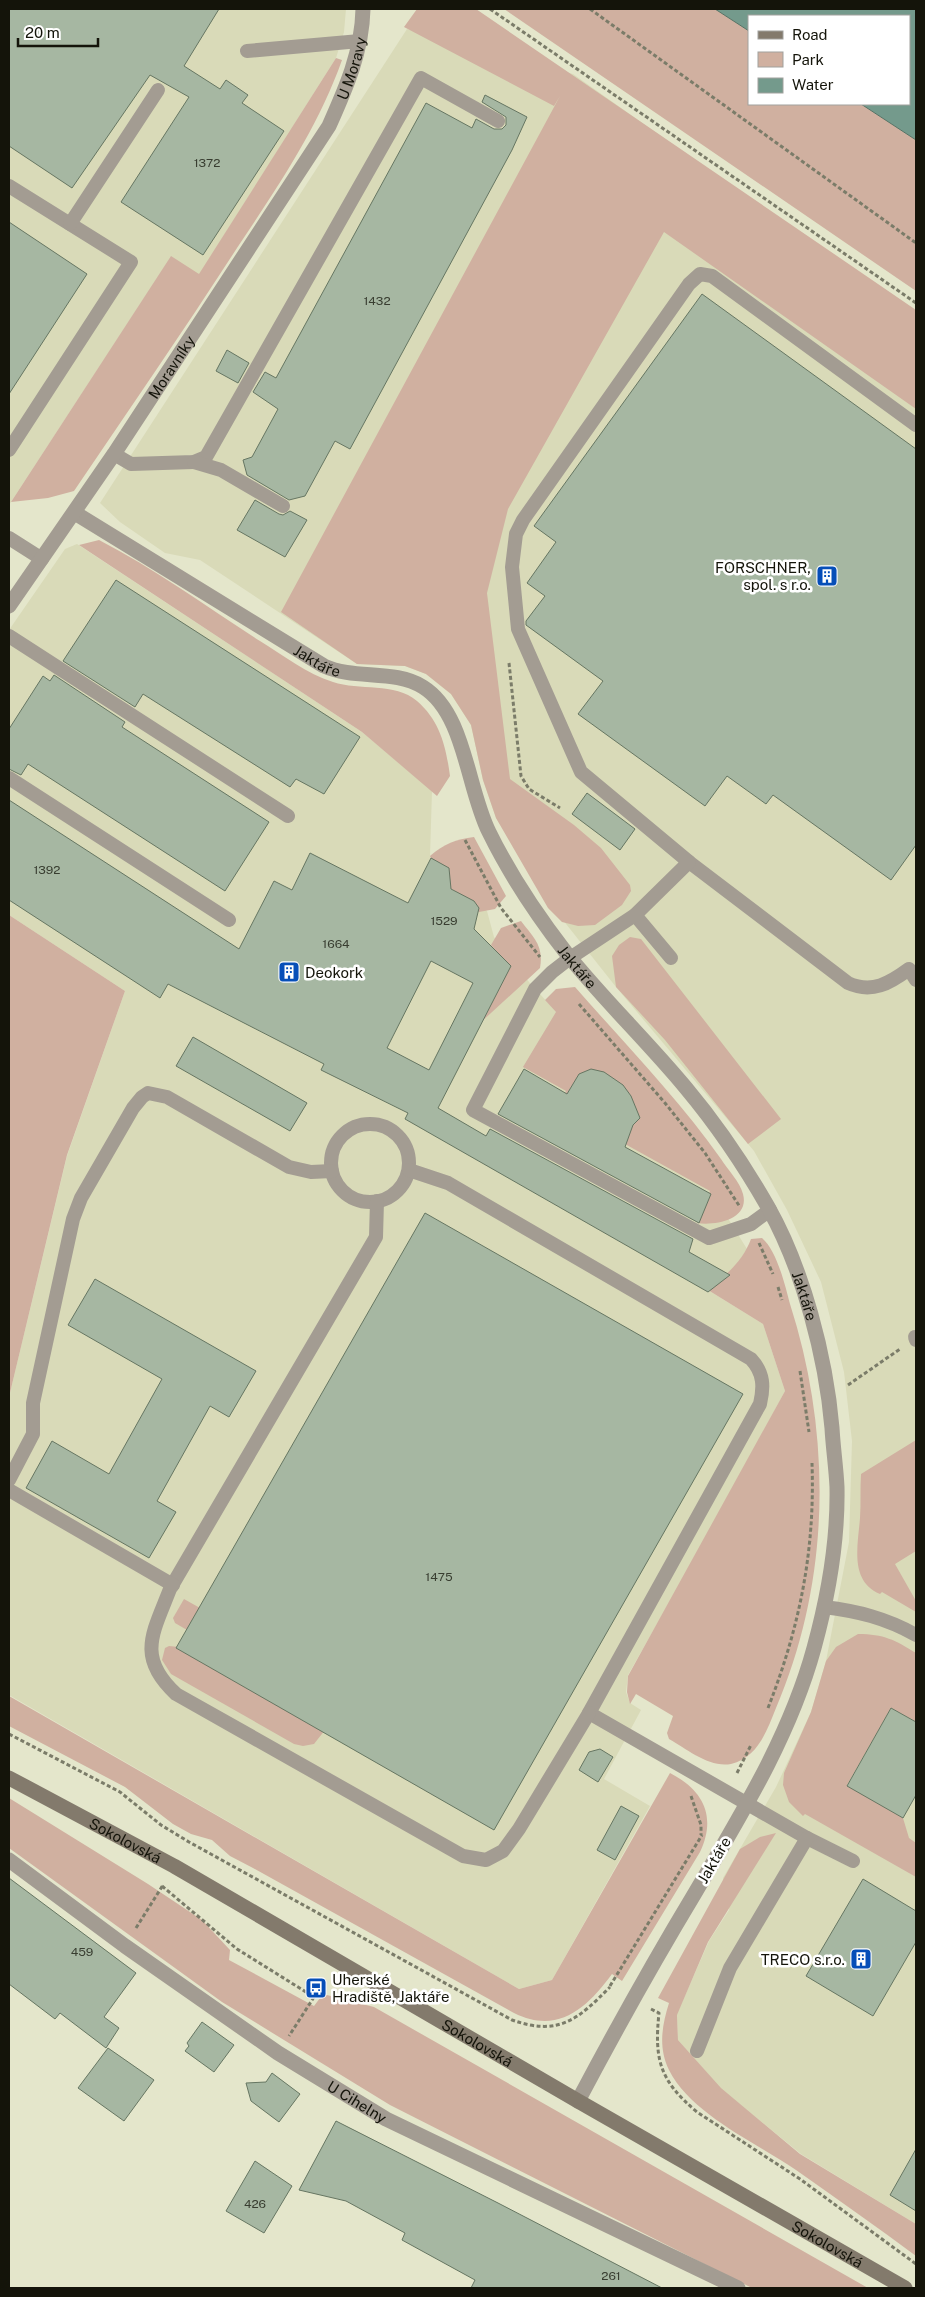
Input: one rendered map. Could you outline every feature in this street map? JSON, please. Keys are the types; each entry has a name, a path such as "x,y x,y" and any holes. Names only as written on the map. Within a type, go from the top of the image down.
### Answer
{"main road":[{"name":"Sokolovská","path":"9,1778 174,1866 578,2101 905,2288"}],"street":[{"name":"U Moravy","path":"329,126 346,88 359,51 363,9"},
{"name":"Moravníky","path":"9,606 114,454 329,126"},
{"name":"Jaktáře","path":"74,513 324,666 336,672 402,679 419,684 442,703 456,728 476,803 488,831 524,898 570,958 686,1089 727,1142 770,1210 795,1269 815,1328 829,1397 837,1489 830,1572 814,1648 789,1719 747,1804 633,1998 578,2101"},
{"name":"U Cihelny","path":"9,1860 125,1946 278,2053 386,2118 738,2288"}],"lane":[{"path":"247,51 360,41"},
{"path":"194,462 206,457 214,445 421,78 498,121"},
{"path":"70,224 158,90"},
{"path":"9,186 131,262 9,450"},
{"path":"914,970 878,987 858,988 848,983 690,862 581,772 518,629 512,567 516,534 523,520 689,284 700,274 712,276 916,425"},
{"path":"114,454 131,464 194,462 221,470 283,506"},
{"path":"9,538 42,559"},
{"path":"9,636 288,816"},
{"path":"9,778 229,920"},
{"path":"690,862 635,915 570,958 535,989 473,1110 709,1238 751,1224 770,1210"},
{"path":"635,915 671,958"},
{"path":"9,1480 33,1434 33,1403 73,1219 81,1198 142,1097 148,1093 167,1097 289,1167 311,1172 332,1171"},
{"path":"370,1125 388,1128 398,1136 405,1146 409,1157 409,1170 404,1182 395,1193 377,1201 357,1199 345,1192 335,1179 332,1171 333,1153 342,1137 352,1129 370,1125"},
{"path":"377,1201 376,1237 173,1585 154,1631 150,1646 152,1660 162,1681 176,1694 463,1856 486,1860 503,1851 519,1829 589,1713 760,1404 763,1391 762,1375 751,1359 448,1183 409,1170"},
{"path":"9,1490 173,1585"},
{"path":"824,1607 860,1612 894,1622 916,1634"},
{"path":"589,1713 807,1838 853,1861"},
{"path":"697,2051 730,1968 807,1838"}],"path":[{"path":"490,9 916,303"},
{"path":"590,9 916,243"},
{"path":"521,635 508,654 521,776 529,789 560,808"},
{"path":"465,840 501,908 552,972"},
{"path":"577,1002 700,1146 751,1224 774,1277"},
{"path":"777,1286 784,1305"},
{"path":"806,1410 877,1366 916,1338"},
{"path":"799,1362 809,1434"},
{"path":"765,1716 791,1644 806,1571 811,1537 812,1460"},
{"path":"9,1734 120,1792 161,1825 189,1842 512,2020 526,2025 547,2026 574,2019 599,2000 610,1986 704,1831"},
{"path":"727,1792 754,1738"},
{"path":"688,1792 701,1825 700,1838"},
{"path":"125,1946 189,1842"},
{"path":"162,1886 237,1949 314,1997 278,2053"},
{"path":"610,1986 659,2013 656,2040 659,2062 666,2079 681,2099 697,2112 800,2179 916,2264"}],"shaded area":[{"path":"9,9 346,9 344,32 336,58 199,275 171,257 9,505"},
{"path":"407,29 573,74 916,316 916,2224 801,2154 721,2089 678,2040 677,2014 709,1941 729,1910 723,1878 776,1787 811,1712 826,1661 849,1542 852,1441 844,1372 821,1282 787,1210 754,1151 616,987 555,910 496,818 483,780 471,725 451,694 426,674 405,666 357,664 200,560 165,553 120,522 100,503"},
{"path":"77,544 362,732 432,791 430,856 487,911 494,937 502,948 529,982 714,1196 747,1249 734,1269 708,1290 763,1324 785,1391 712,1527 628,1675 626,1692 630,1703 641,1710 604,1779 650,1806 552,1980 519,1989 9,1695 9,1397 67,1156 125,991 9,915 9,630 65,549"}],"green space":[{"path":"417,9 476,9 916,310 916,409 664,232 508,509 487,593 510,779 574,825 601,848 630,885 631,891 622,905 595,925 578,926 562,922 548,908 496,818 483,780 471,725 451,694 426,674 405,666 357,664 281,612 560,96 554,106 404,27"},
{"path":"504,9 715,9 748,30 748,105 863,105 916,140 916,291"},
{"path":"336,58 342,60 332,85 296,157 197,309 74,491 48,498 11,502 171,256 199,274"},
{"path":"99,540 161,576 286,658 323,679 343,685 398,691 417,701 431,717 444,744 450,776 437,796 362,732 79,545"},
{"path":"474,837 506,896 495,909 479,912 444,884 430,856 450,843"},
{"path":"9,915 125,991 67,1155 9,1397"},
{"path":"521,921 537,943 541,954 540,968 479,1024 509,965 491,945 501,928"},
{"path":"630,937 641,939 781,1119 748,1144 665,1040 616,987 612,956 619,945"},
{"path":"575,987 687,1114 734,1176 743,1194 744,1203 736,1215 721,1222 697,1223 710,1191 558,1107 566,1091 523,1067 556,1012 545,1000 556,989"},
{"path":"762,1238 772,1251 783,1278 804,1354 813,1404 819,1456 816,1558 807,1609 794,1659 765,1734 748,1756 731,1764 723,1764 699,1757 669,1739 667,1733 673,1716 636,1694 630,1704 627,1692 628,1676 785,1391 763,1324 708,1290 727,1274 738,1261 751,1239"},
{"path":"916,1440 916,1551 895,1564 916,1601 916,1612 882,1592 880,1594 870,1588 860,1571 857,1550 861,1474"},
{"path":"184,1599 200,1608 187,1630 175,1623 173,1618"},
{"path":"858,1634 875,1635 889,1639 916,1653 916,1722 891,1708 847,1785 903,1818 909,1838 916,1843 916,1877 805,1814 803,1816 789,1802 783,1785 784,1773 811,1712 826,1661 836,1647"},
{"path":"169,1646 179,1647 325,1730 314,1744 303,1746 294,1744 171,1674 162,1660 165,1648"},
{"path":"9,1696 519,1989 552,1980 670,1773 691,1787 704,1805 707,1816 705,1839 700,1852 622,1981 612,1974 592,1998 570,2015 544,2021 530,2019 514,2013 230,1856 212,1840 191,1834 173,1824 125,1787 9,1726"},
{"path":"9,1798 148,1884 202,1920 230,1950 229,1960 314,2006 323,1994 374,2007 868,2288 752,2288 390,2105 222,2002 9,1848"},
{"path":"776,1833 708,1942 677,2015 678,2040 721,2088 800,2154 916,2224 916,2256 796,2170 708,2114 679,2086 669,2070 663,2053 662,2036 669,2003 658,1998 740,1849 760,1837"}],"water":[{"path":"715,9 916,9 916,140 863,105 910,105 910,15 748,15 748,30"}],"building":[{"path":"9,9 219,9 184,66 220,89 226,80 248,95 242,103 284,131 203,255 121,202 189,97 150,75 72,188 9,146"},
{"path":"485,95 527,117 512,150 350,449 335,441 305,496 289,500 247,475 243,460 252,457 278,409 253,392 265,372 276,378 426,103 472,128 476,119 494,129 502,129 506,125 506,117 482,102"},
{"path":"9,222 87,274 9,394"},
{"path":"702,294 916,449 916,845 891,880 773,795 766,804 727,776 705,806 578,714 603,681 526,625 526,621 545,596 527,583 556,542 534,526"},
{"path":"227,350 249,363 238,383 216,371"},
{"path":"255,500 279,514 283,515 290,511 307,520 285,557 237,530"},
{"path":"116,580 360,737 324,794 296,779 290,787 143,694 135,707 63,661"},
{"path":"54,675 125,722 122,727 269,822 225,891 28,764 21,775 9,769 9,729 43,676 50,681"},
{"path":"587,793 635,829 620,850 572,814"},
{"path":"9,800 239,949 274,881 292,890 310,853 408,903 431,858 449,868 451,889 474,901 479,908 474,929 511,966 438,1108 486,1136 490,1129 693,1239 689,1252 730,1275 708,1292 405,1119 408,1113 321,1070 324,1064 168,984 160,998 9,900","holes":["431,961 473,983 429,1070 387,1048"]},
{"path":"193,1037 307,1103 290,1131 176,1066"},
{"path":"524,1069 567,1094 579,1074 591,1069 604,1072 623,1085 631,1096 640,1118 633,1125 625,1147 711,1194 699,1223 498,1114"},
{"path":"425,1213 743,1394 494,1830 176,1648"},
{"path":"95,1279 256,1371 229,1417 210,1406 157,1501 176,1512 149,1558 26,1488 52,1441 109,1474 162,1379 68,1325"},
{"path":"891,1708 916,1722 916,1795 903,1818 847,1786"},
{"path":"600,1749 613,1757 598,1782 579,1770 589,1752"},
{"path":"621,1806 639,1816 615,1860 597,1850"},
{"path":"9,1878 136,1973 104,2017 119,2028 106,2048 60,2013 55,2019 9,1984"},
{"name":"TRECO s.r.o.","path":"863,1879 916,1911 916,1942 873,2016 806,1976"},
{"path":"202,2022 234,2045 214,2072 185,2051 189,2046 187,2043"},
{"path":"108,2048 154,2080 124,2121 78,2088"},
{"path":"272,2073 300,2094 279,2122 251,2101 246,2083 266,2082"},
{"path":"336,2121 662,2288 471,2288 475,2280 402,2240 405,2233 346,2201 299,2190"},
{"path":"916,2149 916,2211 890,2195"},
{"path":"255,2161 292,2186 264,2233 226,2211"}],"place":[{"name":"FORSCHNER, spol. s r.o.","path":"827,576"},
{"name":"Deokork","path":"289,972"},
{"name":"TRECO s.r.o.","path":"861,1959"},
{"name":"Uherské Hradiště, Jaktáře","path":"316,1988"}]}
